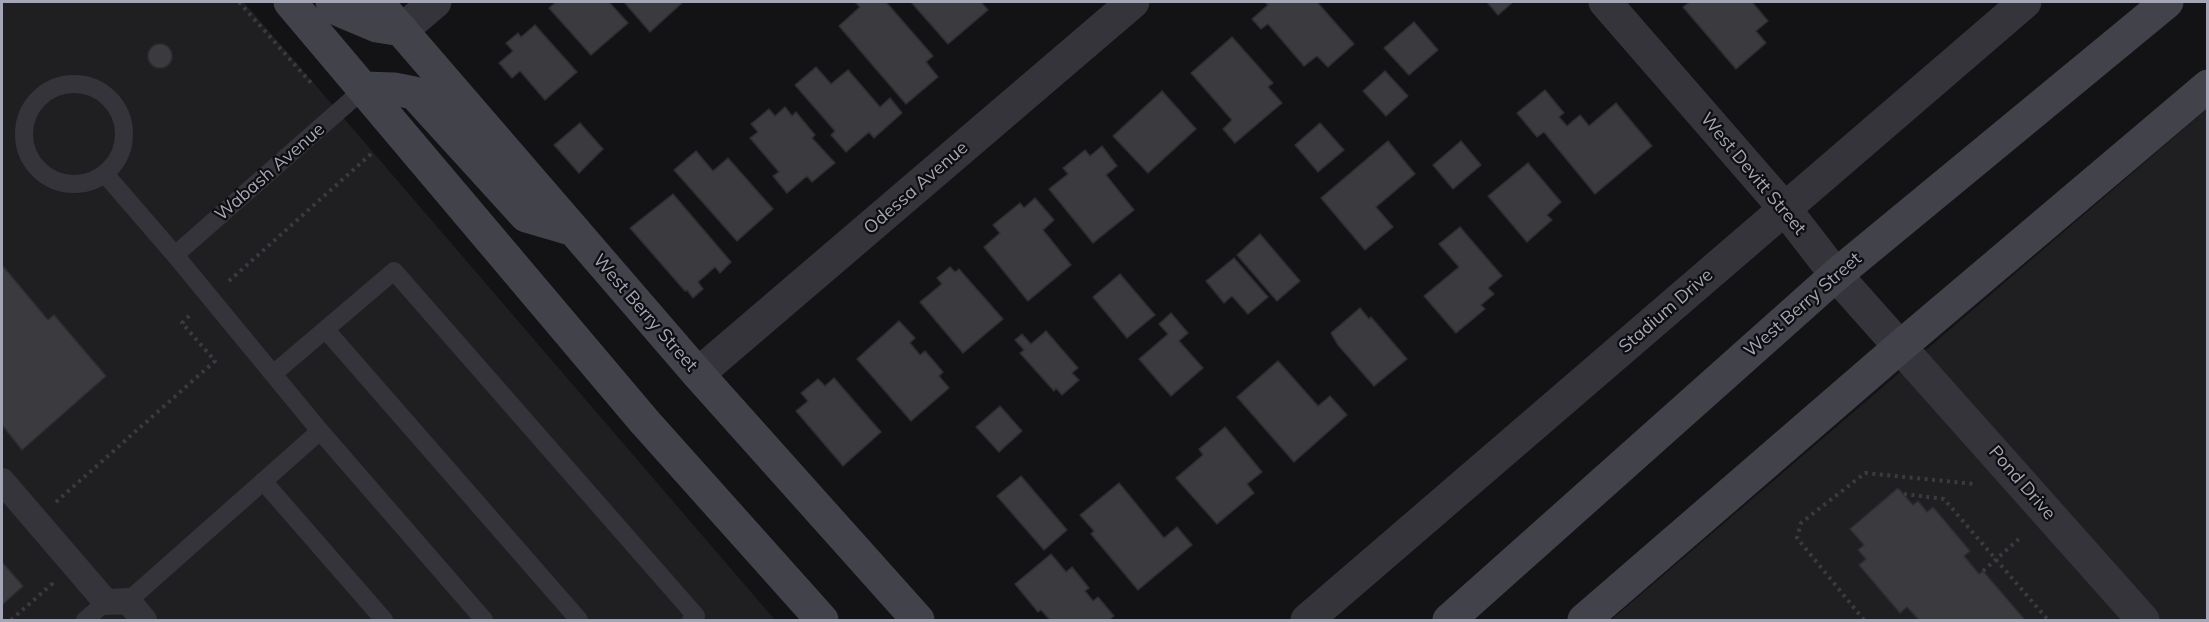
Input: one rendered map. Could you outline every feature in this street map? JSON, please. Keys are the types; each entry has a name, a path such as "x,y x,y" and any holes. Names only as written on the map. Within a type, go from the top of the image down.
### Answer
{"main road":[{"path":"290,2 645,421 818,617"},
{"path":"332,2 339,10 377,26 402,30"},
{"name":"West Berry Street","path":"377,2 699,374 918,621"},
{"name":"West Berry Street","path":"1449,621 1836,275 2167,2"},
{"path":"1584,621 1901,346 2208,86"},
{"path":"365,88 394,89 414,93 526,216 574,230"}],"street":[{"path":"402,30 435,2"},
{"name":"Odessa Avenue","path":"699,374 1133,2"},
{"name":"West Devitt Street","path":"1605,2 1785,209 1836,275 1901,346"},
{"name":"Stadium Drive","path":"1307,621 2025,2"},
{"name":"Pond Drive","path":"1901,346 2143,621"},
{"path":"2,481 35,520 117,602 144,621"}],"lane":[{"path":"68,84 85,85 101,91 114,103 122,117 125,133 123,148 116,163 105,174 91,182 75,184 59,182 45,175 34,163 26,148 24,130 28,114 38,99 51,89 68,84"},
{"name":"Wabash Avenue","path":"175,255 365,88"},
{"path":"105,174 320,431 484,621"},
{"path":"273,374 394,271 696,616 691,621"},
{"path":"326,330 579,621"},
{"path":"85,621 117,602 320,431"},
{"path":"263,481 384,621"}],"path":[{"path":"239,2 312,84"},
{"path":"35,520 215,361 182,323 372,153"},
{"path":"1864,621 1797,538 1801,523 1865,473 1975,484"},
{"path":"1904,494 1944,499 2048,621"},
{"path":"1983,571 2020,537"},
{"path":"11,621 52,584"}],"shaded area":[{"path":"2,2 244,2 775,620 2,620"},
{"path":"2207,109 2207,620 1611,620"}],"building":[{"path":"556,2 609,2 628,23 591,55 549,8"},
{"path":"624,2 683,2 650,32"},
{"path":"855,2 886,2 933,56 926,62 938,77 906,104 839,26 860,7"},
{"path":"911,2 981,2 988,10 948,44"},
{"path":"1265,2 1317,2 1354,44 1328,67 1317,56 1304,66 1268,24 1261,29 1252,19 1268,5"},
{"path":"1487,2 1513,2 1498,15"},
{"path":"1690,2 1752,2 1768,21 1756,31 1766,43 1736,69 1683,7"},
{"path":"1414,22 1438,50 1409,75 1384,48"},
{"path":"535,25 577,72 545,100 520,71 512,78 499,63 513,51 506,43 518,33 521,37"},
{"path":"1232,37 1273,83 1268,87 1282,103 1235,143 1223,129 1232,120 1191,73"},
{"path":"160,44 168,48 172,56 168,64 160,68 152,64 148,56 152,48"},
{"path":"816,67 831,84 848,70 880,107 890,98 902,113 874,138 869,132 846,152 831,135 835,131 795,85"},
{"path":"1385,71 1408,96 1386,116 1363,91"},
{"path":"1545,90 1564,113 1559,117 1567,126 1580,115 1589,126 1616,103 1652,146 1595,194 1544,132 1537,137 1517,113"},
{"path":"1162,91 1196,129 1148,173 1113,136"},
{"path":"785,107 792,116 796,112 815,135 812,138 835,163 812,182 807,176 787,193 773,176 779,172 750,138 758,132 751,124 769,109 775,116"},
{"path":"580,123 603,149 579,173 554,145"},
{"path":"1320,123 1344,150 1318,172 1295,145"},
{"path":"1388,141 1415,174 1376,207 1393,227 1365,250 1321,198"},
{"path":"1461,141 1481,165 1453,189 1433,165"},
{"path":"1102,146 1117,166 1106,175 1134,210 1093,243 1049,189 1068,174 1063,168 1085,150 1090,156"},
{"path":"696,151 713,171 728,158 773,209 737,241 674,170"},
{"path":"1528,163 1561,202 1547,215 1552,220 1527,242 1488,196"},
{"path":"673,194 731,262 720,273 715,267 698,282 703,289 693,298 630,228"},
{"path":"1035,198 1054,220 1043,230 1071,265 1028,301 984,247 1000,233 993,225 1020,203 1024,208"},
{"path":"1460,227 1502,276 1488,288 1494,294 1481,305 1485,309 1456,333 1424,296 1459,267 1439,244"},
{"path":"1260,234 1300,281 1277,301 1237,255"},
{"path":"1234,258 1268,297 1248,314 1232,296 1224,303 1206,281"},
{"path":"2,265 48,320 54,315 106,376 22,450 2,425"},
{"path":"950,267 955,272 959,269 1003,319 963,353 920,302 942,284 937,278"},
{"path":"1120,274 1155,315 1127,338 1093,297"},
{"path":"1360,308 1369,319 1371,317 1407,359 1374,386 1338,345 1331,333"},
{"path":"1171,313 1188,333 1179,341 1203,368 1171,396 1139,359 1168,334 1159,324"},
{"path":"899,321 915,338 910,343 920,355 925,351 943,372 939,376 949,388 911,421 857,359"},
{"path":"1046,331 1078,368 1072,373 1079,380 1062,395 1056,388 1054,391 1020,353 1024,350 1015,340 1022,334 1031,344"},
{"path":"1278,361 1318,406 1330,396 1347,415 1294,462 1237,397"},
{"path":"834,378 881,432 843,466 796,411 808,401 801,393 818,379 825,386"},
{"path":"1000,406 1022,431 999,452 976,427"},
{"path":"1225,427 1262,472 1247,484 1254,493 1217,524 1176,478 1203,455 1199,449"},
{"path":"1021,476 1067,530 1044,550 997,496"},
{"path":"1119,483 1164,538 1177,527 1192,545 1138,590 1091,534 1094,531 1080,515"},
{"path":"1898,488 1913,505 1918,501 1927,512 1933,507 1970,551 1964,556 1979,574 1983,571 2025,620 1919,620 1907,607 1900,613 1859,565 1866,559 1858,550 1864,545 1850,529"},
{"path":"1051,554 1066,572 1072,567 1089,588 1085,591 1093,601 1098,597 1114,616 1109,620 1050,620 1041,610 1038,612 1015,584"},
{"path":"2,562 23,586 2,605"}]}
